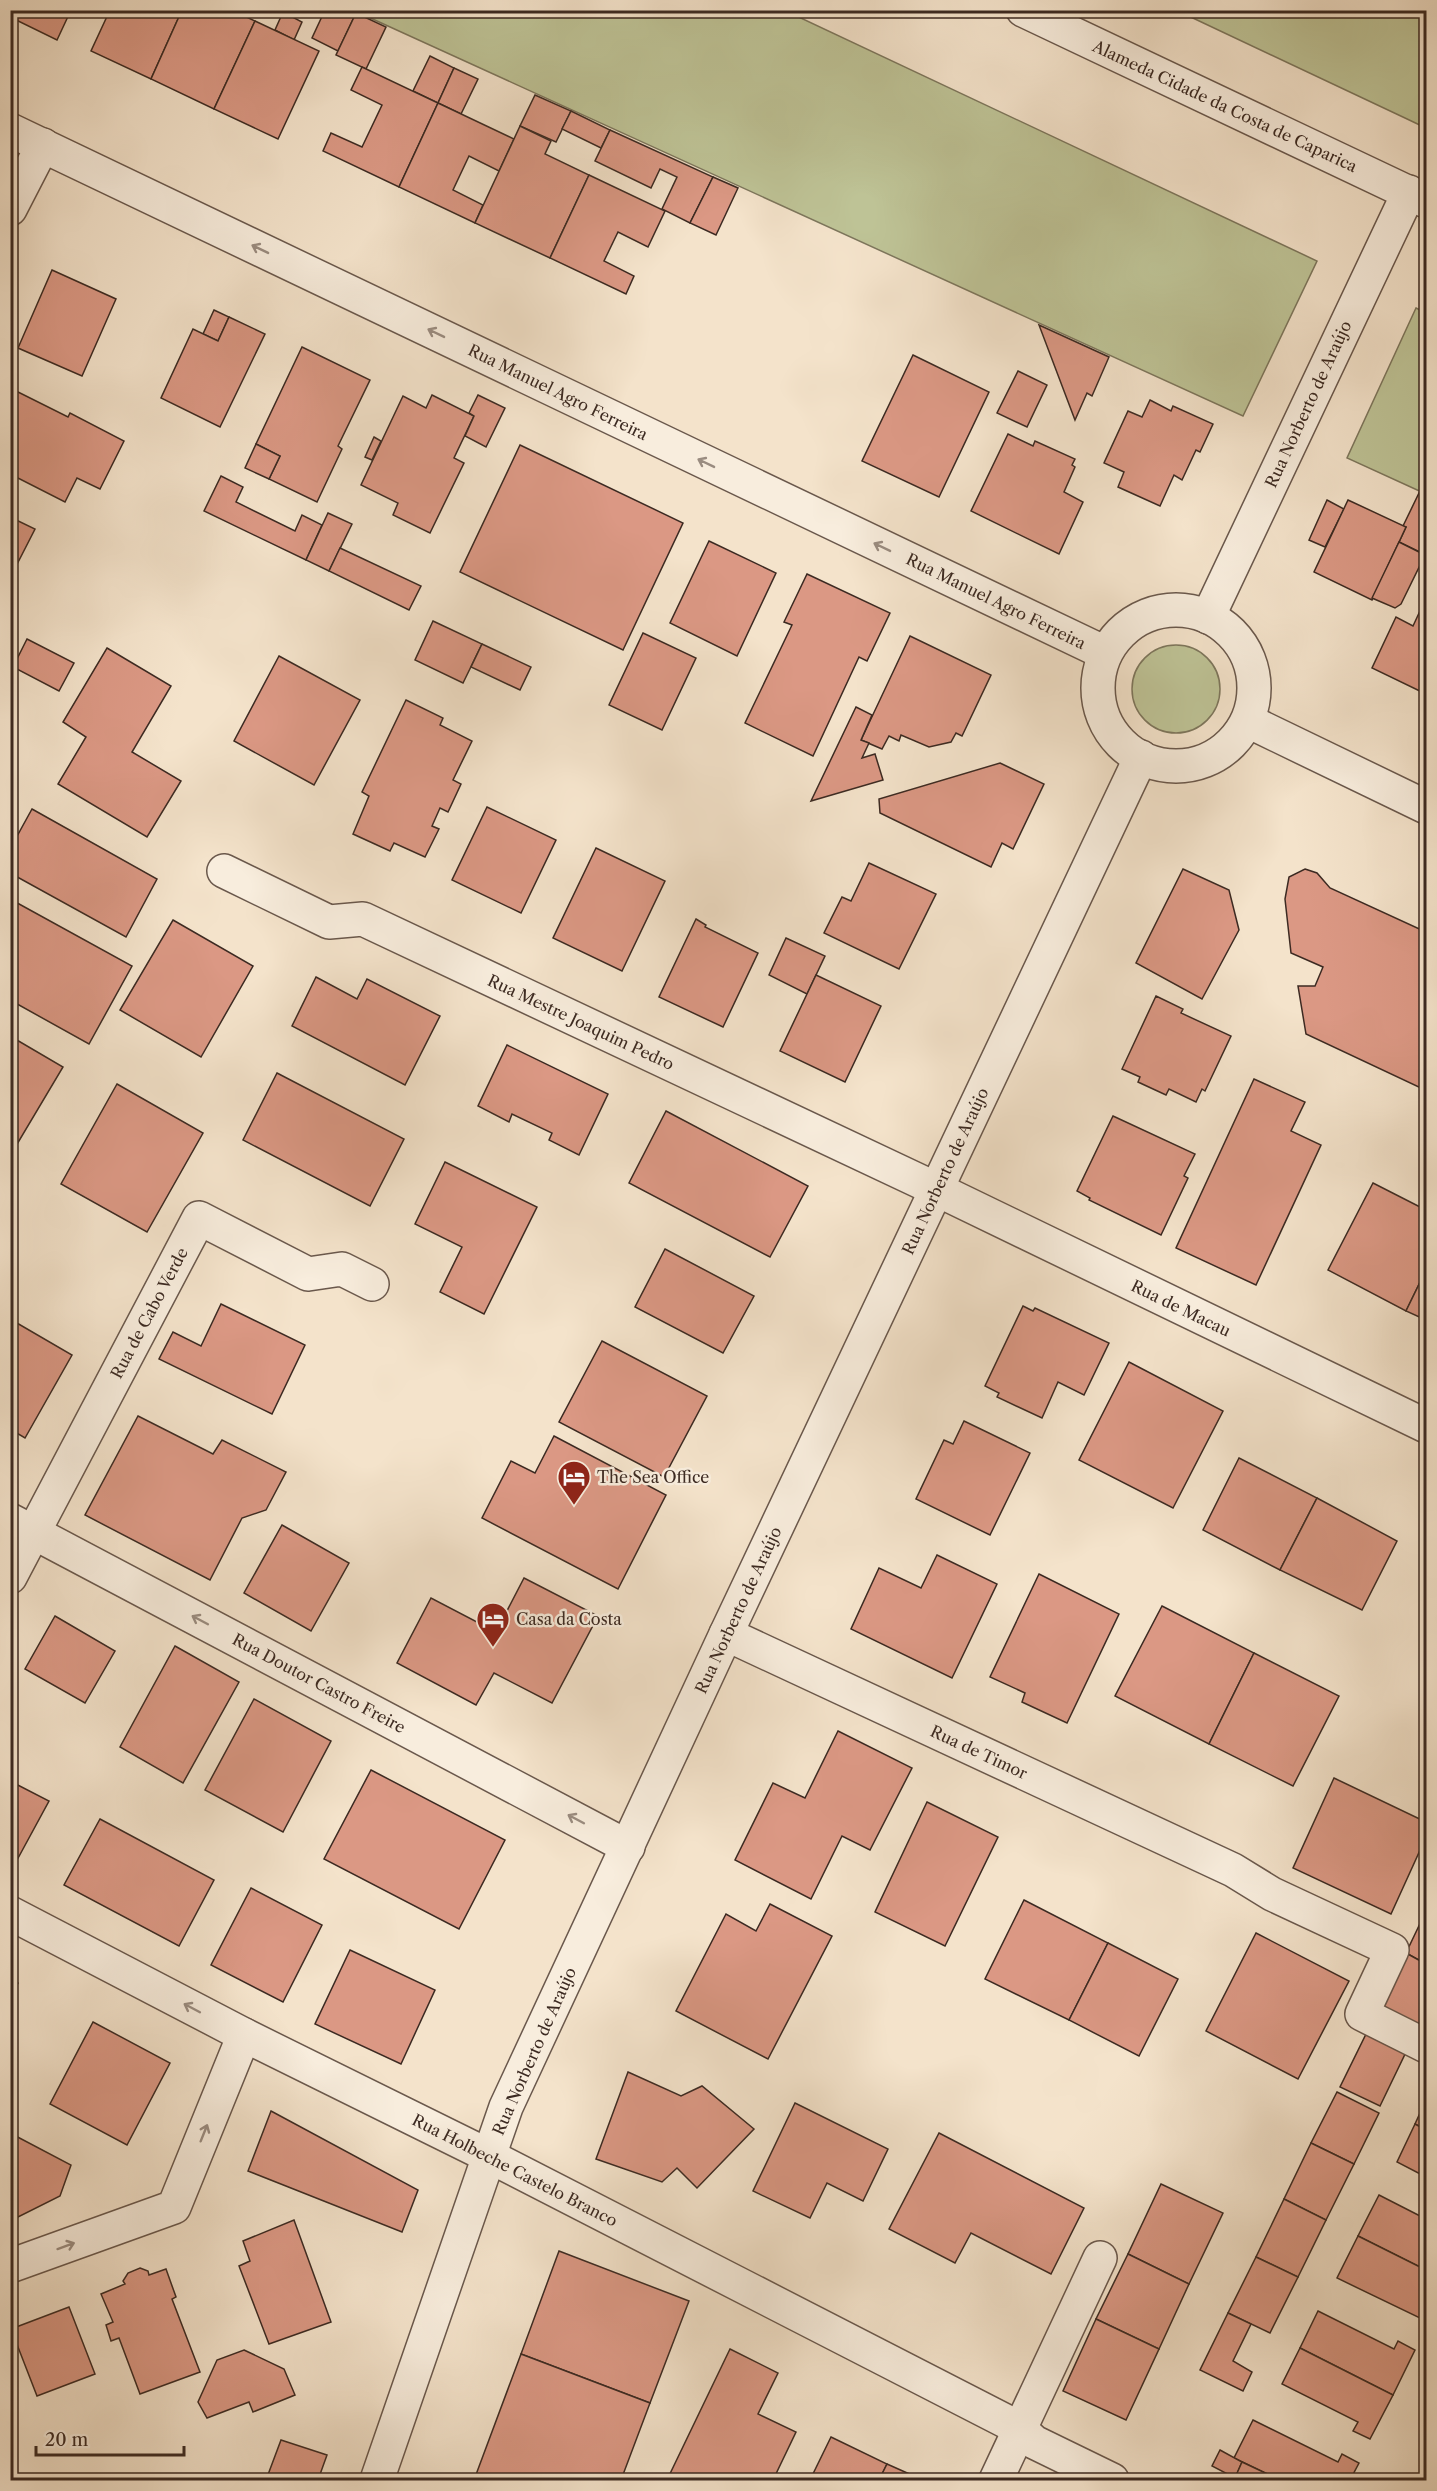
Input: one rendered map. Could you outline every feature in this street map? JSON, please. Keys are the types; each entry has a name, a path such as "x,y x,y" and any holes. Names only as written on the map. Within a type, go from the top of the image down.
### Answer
{"street":[{"name":"Alameda Cidade da Costa de Caparica","path":"1023,10 1418,197"},
{"name":"Rua Manuel Agro Ferreira","path":"10,130 1106,653"},
{"path":"10,208 43,145"},
{"name":"Rua Norberto de Araújo","path":"1208,617 1418,197"},
{"path":"1165,610 1184,610 1208,617 1220,622 1234,635 1245,650 1252,668 1255,687 1248,721 1236,739 1223,752 1206,761 1188,766 1168,766 1141,757 1119,742 1107,726 1097,690 1106,653 1116,637 1130,624 1147,615 1165,610"},
{"path":"1248,721 1426,807"},
{"name":"Rua Norberto de Araújo","path":"377,2481 506,2107 726,1634 1141,757"},
{"name":"Rua Mestre Joaquim Pedro","path":"224,871 329,922 363,919 936,1189"},
{"name":"Rua de Macau","path":"936,1189 1426,1426"},
{"name":"Rua de Cabo Verde","path":"10,1577 22,1526 199,1218 308,1274 342,1269 372,1284"},
{"name":"Rua Doutor Castro Freire","path":"22,1526 628,1847"},
{"name":"Rua de Timor","path":"726,1634 1233,1870 1272,1894 1392,1950 1362,2014 1426,2046"},
{"name":"Rua Holbeche Castelo Branco","path":"10,1913 244,2035 489,2156 1019,2428 1034,2442 1112,2481"},
{"path":"10,2266 174,2206 244,2035"},
{"path":"996,2481 1100,2258"}],"green space":[{"path":"355,11 786,11 1317,261 1243,416"},
{"path":"1178,11 1426,11 1426,128 1405,118"},
{"path":"1416,308 1426,313 1426,494 1347,458"},
{"path":"1176,645 1201,652 1213,664 1220,689 1213,714 1201,726 1176,733 1151,726 1139,714 1132,689 1139,664 1151,652"}],"building":[{"path":"10,10 71,10 57,40 10,17"},
{"path":"110,10 182,10 151,79 91,51"},
{"path":"182,10 232,10 255,21 214,109 151,79"},
{"path":"325,10 351,10 356,13 338,51 312,38"},
{"path":"283,12 302,22 294,40 275,30"},
{"path":"356,13 386,27 366,69 336,55"},
{"path":"255,21 319,51 278,139 214,109"},
{"path":"430,56 454,68 438,103 413,91"},
{"path":"362,67 438,103 399,187 323,151 331,133 362,147 382,105 351,90"},
{"path":"454,68 478,79 461,114 438,103"},
{"path":"535,95 571,111 556,142 520,126"},
{"path":"438,103 514,139 499,171 469,156 453,190 483,205 475,223 399,187"},
{"path":"571,111 610,130 601,148 562,129"},
{"path":"520,126 551,141 545,154 589,175 550,258 475,223"},
{"path":"610,130 713,177 690,223 662,209 677,177 660,169 651,188 595,161"},
{"path":"589,175 665,211 648,247 618,232 604,261 634,276 626,294 550,258"},
{"path":"713,177 738,188 716,235 690,223"},
{"path":"52,270 116,299 82,376 18,348"},
{"path":"214,310 229,317 218,341 203,334"},
{"path":"229,317 265,334 220,427 161,398 193,329 218,341"},
{"path":"1039,325 1109,357 1092,396 1087,393 1075,420"},
{"path":"302,347 370,380 338,446 342,449 317,502 269,479 280,456 256,444"},
{"path":"913,355 989,392 939,497 862,461"},
{"path":"1018,371 1047,385 1027,427 997,413"},
{"path":"10,388 68,417 70,413 124,441 100,489 77,478 65,502 10,474"},
{"path":"432,395 474,416 454,458 464,463 430,533 393,515 398,503 361,485 403,396 426,408"},
{"path":"478,395 505,408 486,447 465,436 474,416 469,413"},
{"path":"1150,400 1171,411 1173,406 1213,424 1200,452 1196,450 1182,480 1174,475 1160,506 1118,487 1124,472 1104,463 1128,411 1142,417"},
{"path":"1008,434 1033,446 1035,441 1075,459 1072,465 1075,467 1064,492 1083,502 1059,554 971,511"},
{"path":"374,437 381,441 372,460 365,457"},
{"path":"256,444 280,456 269,479 245,468"},
{"path":"520,445 683,523 623,650 460,572"},
{"path":"221,476 243,487 236,502 295,531 302,515 322,525 306,560 204,511"},
{"path":"1419,493 1426,496 1426,555 1399,542 1406,527 1403,526"},
{"path":"1327,500 1344,509 1325,547 1309,540"},
{"path":"1348,500 1406,527 1372,600 1314,572"},
{"path":"328,513 352,524 329,571 306,560"},
{"path":"10,517 35,529 10,578"},
{"path":"709,541 776,573 737,656 670,623"},
{"path":"1399,542 1425,555 1401,604 1395,608 1372,598"},
{"path":"340,548 421,586 409,610 329,571"},
{"path":"807,574 890,613 867,661 859,657 813,756 745,723 792,625 784,622"},
{"path":"1426,598 1426,694 1372,668 1396,617 1413,626"},
{"path":"433,621 482,644 463,683 415,660"},
{"path":"643,633 696,658 662,730 609,705"},
{"path":"910,636 991,675 962,736 956,733 951,742 929,747 901,735 899,741 889,736 882,749 861,740"},
{"path":"27,639 74,663 59,691 13,667"},
{"path":"482,644 531,667 520,690 471,667"},
{"path":"107,648 171,686 132,752 181,781 147,837 58,784 86,737 63,722"},
{"path":"279,656 360,700 314,785 234,741"},
{"path":"406,700 443,718 440,725 472,741 453,780 461,784 448,812 440,808 432,826 439,829 425,857 394,843 390,851 353,834 369,796 362,792"},
{"path":"856,707 872,715 861,740 869,743 862,758 875,754 883,780 811,801"},
{"path":"1000,763 1044,784 1013,849 1002,843 991,867 880,813 879,799"},
{"path":"487,807 556,840 521,913 452,880"},
{"path":"32,809 157,879 126,937 10,873 10,849"},
{"path":"596,848 665,881 622,971 553,938"},
{"path":"869,863 936,894 899,969 824,933 842,897 851,901"},
{"path":"1183,869 1229,890 1239,930 1202,999 1136,963"},
{"path":"1305,869 1317,873 1330,888 1426,932 1426,1081 1423,1089 1306,1034 1298,986 1315,986 1323,967 1291,953 1285,899 1289,877"},
{"path":"10,899 132,966 89,1044 10,1000"},
{"path":"696,919 706,925 705,927 758,953 723,1027 659,997"},
{"path":"173,920 253,966 201,1057 120,1010"},
{"path":"786,938 825,956 807,994 769,975"},
{"path":"816,975 881,1006 845,1082 780,1051"},
{"path":"316,977 357,999 367,979 440,1016 405,1085 292,1026"},
{"path":"1156,996 1183,1009 1181,1013 1231,1036 1205,1091 1202,1089 1196,1102 1169,1089 1166,1095 1138,1082 1140,1077 1122,1069"},
{"path":"10,1036 63,1067 10,1156"},
{"path":"507,1045 608,1094 579,1155 549,1140 552,1133 512,1114 509,1122 478,1106"},
{"path":"277,1073 404,1139 370,1206 243,1140"},
{"path":"1254,1079 1305,1102 1291,1131 1321,1145 1256,1285 1176,1248"},
{"path":"117,1084 203,1133 147,1232 61,1184"},
{"path":"666,1111 808,1186 770,1257 629,1183"},
{"path":"1113,1116 1195,1154 1184,1176 1188,1178 1161,1235 1089,1200 1090,1198 1077,1191"},
{"path":"445,1162 537,1207 484,1314 440,1292 462,1247 415,1224"},
{"path":"1373,1183 1426,1210 1426,1270 1406,1311 1328,1270"},
{"path":"665,1249 754,1296 723,1353 635,1307"},
{"path":"1426,1270 1426,1320 1406,1311"},
{"path":"221,1304 305,1345 272,1414 159,1359 173,1332 201,1346"},
{"path":"1023,1306 1033,1311 1035,1308 1109,1343 1084,1395 1058,1382 1042,1418 997,1397 999,1393 985,1386"},
{"path":"10,1319 72,1355 25,1438 10,1429"},
{"path":"602,1341 707,1396 664,1477 559,1422"},
{"path":"1129,1362 1223,1411 1173,1508 1079,1460"},
{"path":"138,1416 213,1454 222,1440 286,1472 266,1510 242,1518 210,1580 85,1515"},
{"path":"964,1421 1030,1453 990,1535 916,1499 944,1440 953,1444"},
{"name":"The Sea Office","path":"554,1436 666,1495 618,1589 482,1518 511,1461 535,1473"},
{"path":"1239,1458 1317,1498 1280,1570 1203,1530"},
{"path":"1317,1498 1397,1541 1362,1610 1280,1570"},
{"path":"282,1525 349,1563 311,1631 244,1593"},
{"path":"937,1555 997,1584 952,1678 851,1629 879,1568 921,1588"},
{"path":"1039,1574 1119,1614 1067,1723 1022,1702 1025,1693 990,1677"},
{"name":"Casa da Costa","path":"524,1578 598,1616 552,1703 494,1673 476,1705 397,1663 431,1598 496,1632"},
{"path":"1162,1606 1254,1653 1209,1744 1115,1696"},
{"path":"55,1616 115,1651 85,1703 25,1669"},
{"path":"175,1646 239,1682 183,1783 120,1747"},
{"path":"1254,1653 1339,1696 1293,1786 1209,1744"},
{"path":"254,1699 331,1741 283,1832 205,1790"},
{"path":"838,1731 912,1768 870,1850 842,1836 811,1899 735,1860 773,1783 805,1798"},
{"path":"371,1770 505,1840 459,1929 324,1859"},
{"path":"1334,1778 1426,1822 1426,1837 1391,1914 1293,1868"},
{"path":"10,1781 49,1801 17,1860 10,1856"},
{"path":"927,1802 998,1837 945,1946 875,1912"},
{"path":"100,1819 214,1880 179,1946 64,1885"},
{"path":"251,1888 322,1925 283,2002 211,1965"},
{"path":"1024,1900 1108,1943 1069,2020 985,1979"},
{"path":"770,1904 832,1936 768,2059 676,2011 726,1914 756,1931"},
{"path":"1426,1911 1426,1964 1406,1953"},
{"path":"1256,1933 1349,1981 1298,2079 1206,2031"},
{"path":"1108,1943 1178,1979 1139,2056 1069,2020"},
{"path":"350,1950 435,1990 401,2064 315,2024"},
{"path":"1406,1953 1426,1964 1426,2015 1422,2024 1426,2026 1426,2033 1378,2009"},
{"path":"10,1979 18,1983 10,2000"},
{"path":"93,2022 170,2063 127,2145 50,2104"},
{"path":"1368,2030 1407,2050 1380,2106 1340,2087"},
{"path":"628,2072 681,2096 702,2086 754,2129 697,2188 677,2168 662,2182 596,2159"},
{"path":"1337,2092 1379,2113 1354,2164 1311,2143"},
{"path":"1426,2100 1426,2130 1415,2124"},
{"path":"795,2103 888,2149 863,2201 827,2183 810,2218 753,2191"},
{"path":"271,2111 418,2190 402,2232 248,2171"},
{"path":"1415,2124 1426,2130 1426,2177 1397,2162"},
{"path":"10,2133 71,2165 60,2196 10,2221"},
{"path":"939,2133 1084,2208 1051,2274 971,2233 955,2263 889,2229"},
{"path":"1311,2143 1354,2164 1326,2220 1284,2199"},
{"path":"1161,2184 1223,2213 1189,2284 1128,2254"},
{"path":"1379,2195 1426,2219 1426,2270 1358,2236"},
{"path":"1284,2199 1326,2220 1298,2277 1256,2257"},
{"path":"294,2220 331,2322 269,2344 239,2266 250,2261 243,2241"},
{"path":"1358,2236 1426,2270 1426,2319 1337,2278"},
{"path":"559,2251 689,2301 650,2403 521,2354"},
{"path":"1128,2254 1189,2284 1159,2349 1096,2319"},
{"path":"1256,2257 1298,2277 1270,2333 1228,2313"},
{"path":"140,2268 148,2271 149,2275 166,2269 176,2297 172,2299 200,2372 140,2394 119,2338 111,2341 106,2325 113,2322 101,2294 125,2284 123,2281 128,2273"},
{"path":"69,2307 95,2374 37,2396 11,2329"},
{"path":"1318,2311 1394,2349 1398,2341 1415,2350 1393,2395 1300,2348"},
{"path":"1228,2313 1251,2324 1233,2361 1252,2372 1243,2391 1200,2370"},
{"path":"1096,2319 1159,2349 1126,2420 1063,2391"},
{"path":"1300,2348 1393,2395 1370,2439 1353,2431 1358,2422 1282,2384"},
{"path":"730,2349 778,2373 758,2414 796,2432 773,2480 667,2480"},
{"path":"244,2350 284,2369 295,2395 253,2412 249,2402 207,2418 198,2402 217,2360"},
{"path":"521,2354 650,2403 621,2480 474,2480"},
{"path":"1253,2420 1338,2462 1342,2454 1359,2463 1350,2480 1280,2480 1234,2458"},
{"path":"831,2437 887,2464 879,2480 810,2480"},
{"path":"281,2440 327,2455 318,2480 266,2480"},
{"path":"1220,2450 1242,2462 1235,2478 1212,2466"},
{"path":"1242,2462 1280,2480 1234,2480"},
{"path":"887,2464 923,2480 879,2480"}],"place":[{"name":"The Sea Office","path":"574,1506"},
{"name":"Casa da Costa","path":"493,1648"}]}
